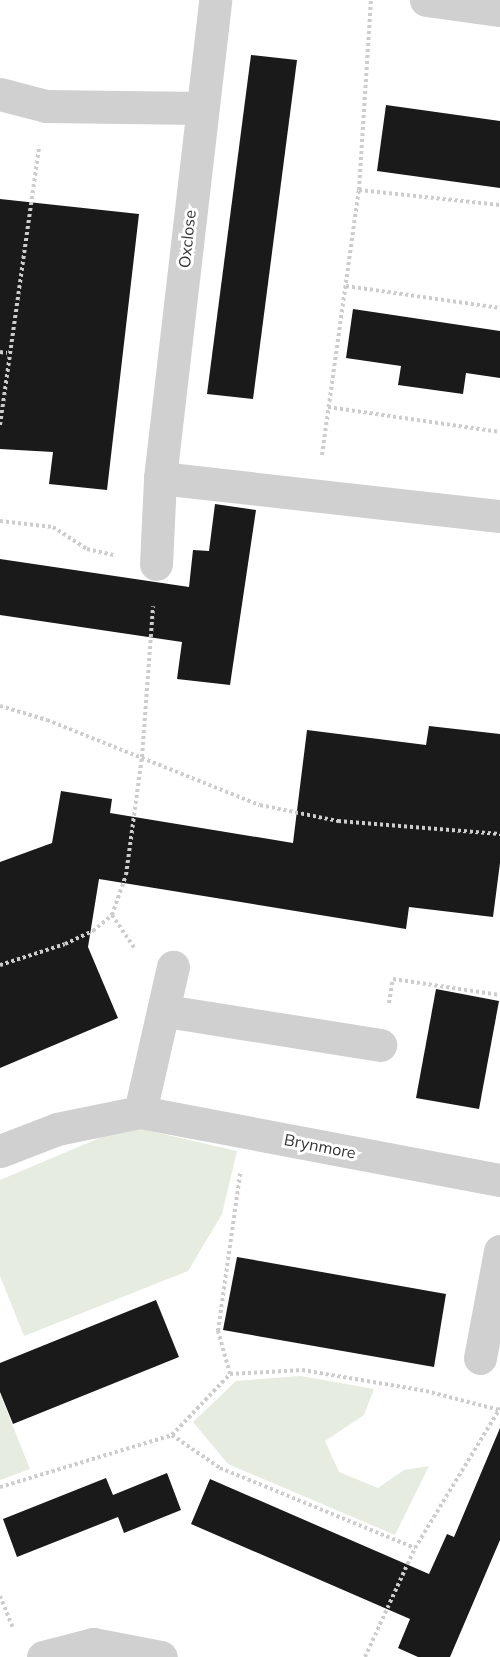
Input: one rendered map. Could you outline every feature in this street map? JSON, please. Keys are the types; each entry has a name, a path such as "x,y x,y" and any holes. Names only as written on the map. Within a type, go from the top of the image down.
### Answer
{"street":[{"name":"Oxclose","path":"156,564 160,478 214,0"},
{"path":"426,0 500,10"},
{"path":"0,94 46,106 202,108"},
{"path":"160,478 500,516"},
{"path":"140,1112 165,1011 173,967"},
{"path":"165,1011 380,1045"},
{"name":"Brynmore","path":"0,1151 57,1129 140,1112 500,1180"},
{"path":"480,1358 500,1251"},
{"path":"43,1657 93,1644 161,1657"}],"path":[{"path":"316,495 359,190 371,0"},
{"path":"0,425 7,353 46,106"},
{"path":"359,190 500,205"},
{"path":"346,286 500,308"},
{"path":"0,352 7,353"},
{"path":"328,407 500,432"},
{"path":"0,521 53,527 87,549 156,564 142,757 126,875 112,915 93,931 65,944 0,965"},
{"path":"0,706 142,757 260,806 338,821 500,834"},
{"path":"380,1045 393,979 500,995"},
{"path":"230,1374 218,1331 242,1162"},
{"path":"0,1487 172,1435 230,1374 302,1370 426,1391 500,1409 415,1548 365,1657"},
{"path":"172,1435 220,1468 415,1548"}],"shaded area":[{"path":"128,1126 237,1151 222,1214 188,1271 24,1336 0,1276 0,1180"},
{"path":"301,1376 374,1389 364,1415 325,1441 339,1472 378,1488 404,1470 429,1466 395,1535 228,1464 193,1422 236,1381"},
{"path":"0,1394 30,1469 0,1480"}],"building":[{"path":"251,55 297,60 253,399 207,394"},
{"path":"386,105 500,121 500,188 377,171"},
{"path":"0,199 139,214 107,490 49,484 53,452 0,449"},
{"path":"353,309 500,331 500,378 466,373 463,394 398,385 401,366 346,358"},
{"path":"215,504 256,510 230,685 177,679 182,642 0,615 0,559 189,587 193,550 209,551"},
{"path":"429,726 500,734 500,863 493,917 409,907 406,929 99,879 88,947 118,1018 0,1068 0,862 52,843 61,791 112,799 110,813 293,843 307,730 426,745"},
{"path":"436,989 499,1001 479,1109 416,1098"},
{"path":"237,1257 446,1294 434,1367 223,1330"},
{"path":"156,1300 179,1357 13,1424 0,1392 0,1363"},
{"path":"500,1428 500,1540 450,1657 418,1657 398,1648 410,1619 191,1524 210,1479 429,1574 447,1534 454,1537"},
{"path":"167,1473 181,1510 124,1533 118,1517 17,1557 3,1519 106,1478 113,1495"}]}
